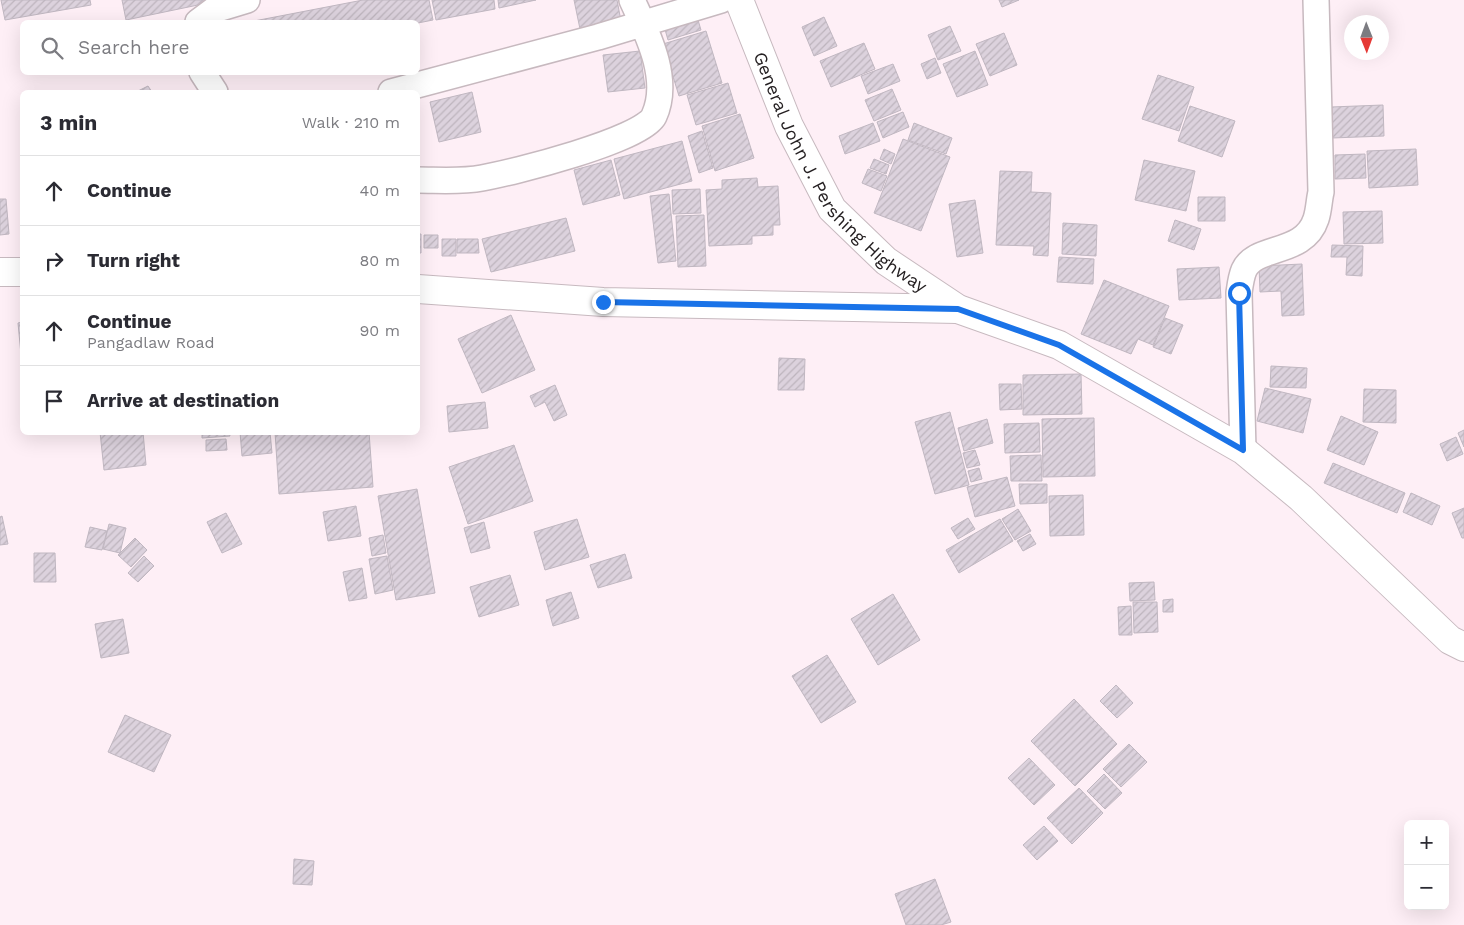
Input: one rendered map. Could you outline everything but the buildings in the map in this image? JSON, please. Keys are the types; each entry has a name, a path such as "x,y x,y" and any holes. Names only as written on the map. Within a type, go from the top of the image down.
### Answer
{"main road":[{"name":"General John J. Pershing Highway","path":"739,0 789,126 832,209 886,261 958,309 1059,345 1243,450 1301,498 1450,640 1464,648"},
{"path":"0,272 20,272"},
{"path":"420,289 603,302 958,309"}],"street":[{"path":"201,20 214,10 247,0"},
{"path":"420,180 481,178 587,151 632,133 654,117 660,93 658,68 632,0"},
{"path":"399,90 598,37 642,22 721,0"},
{"path":"1243,450 1239,293 1244,270 1256,257 1283,249 1304,237 1316,220 1320,192 1316,0"},
{"path":"204,75 215,90"}],"route":[{"path":"603,302 958,309 1059,345 1243,450 1239,293"}]}
